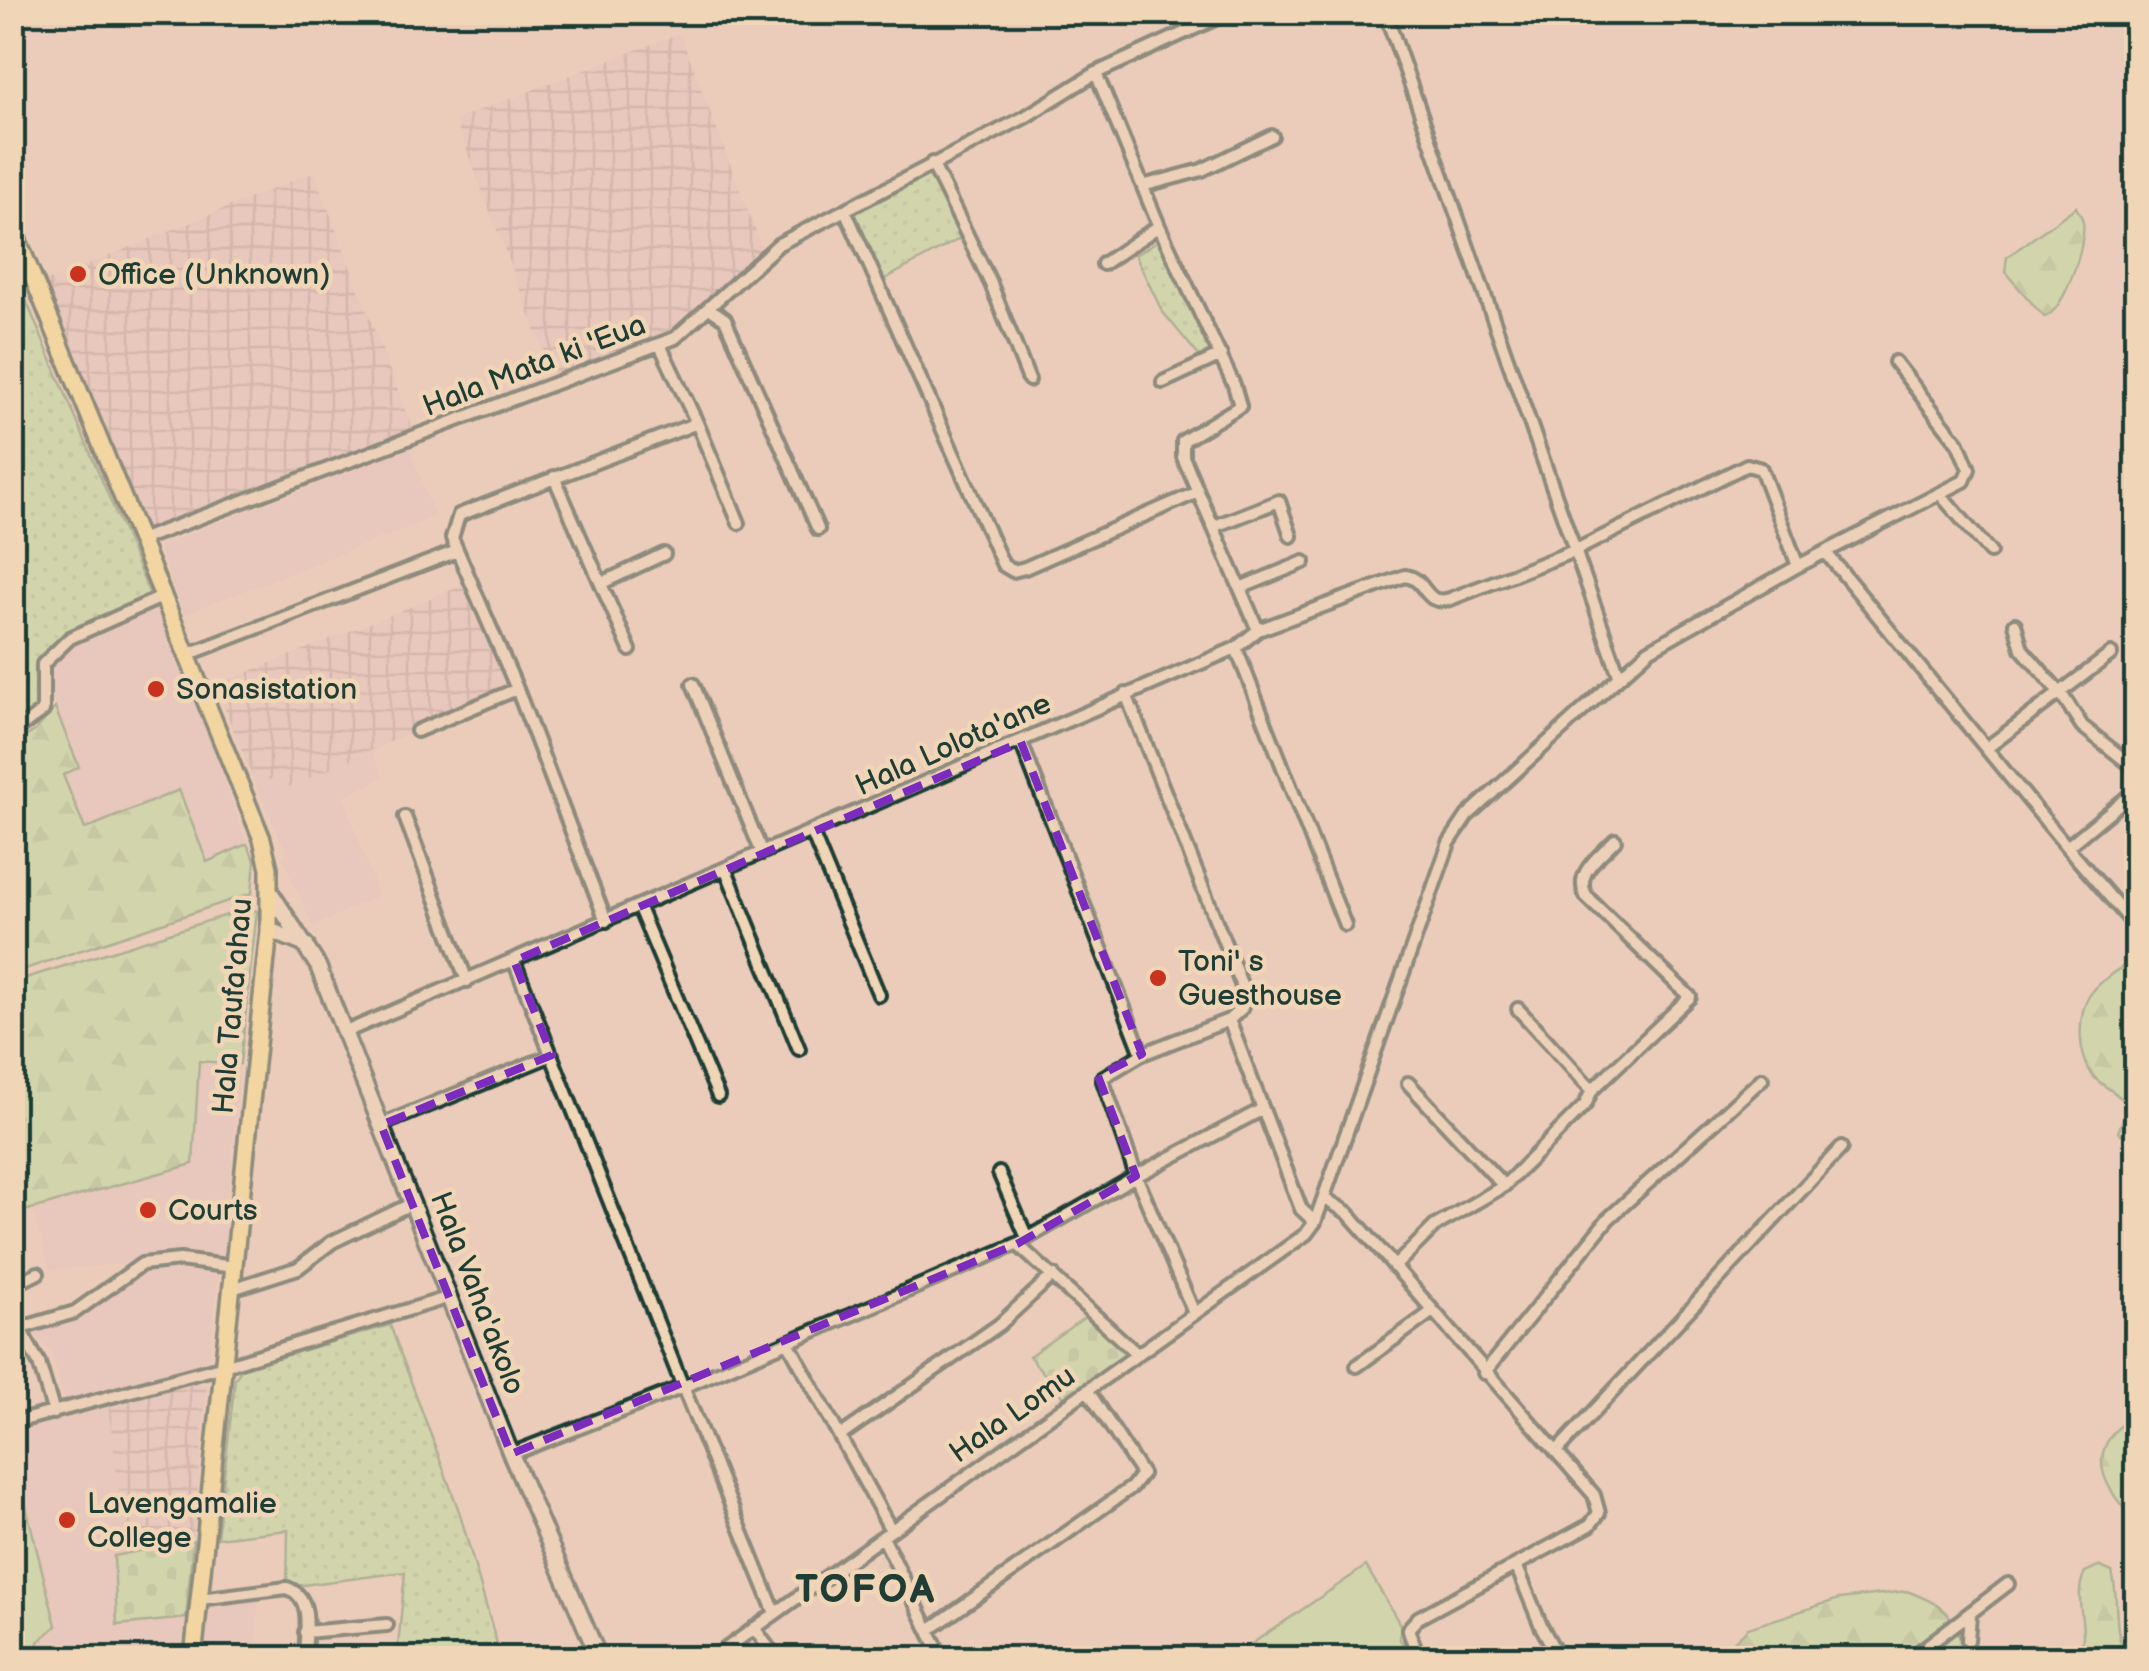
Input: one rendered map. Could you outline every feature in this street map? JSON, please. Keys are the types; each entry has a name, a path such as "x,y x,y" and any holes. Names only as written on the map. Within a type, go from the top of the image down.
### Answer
{"main road":[{"name":"Hala Taufa'ahau","path":"12,226 262,839 271,893 193,1658"},
{"name":"Hala Vaha'akolo","path":"271,893 307,946 511,1454 599,1658"},
{"path":"268,930 307,946"}],"street":[{"name":"Hala Mata ki 'Eua","path":"140,540 660,345 710,308 764,254 1025,118 1096,73 1230,12"},
{"path":"1385,12 1619,675"},
{"path":"1096,73 1240,406 1183,441 1183,457 1258,630"},
{"path":"1146,185 1202,170 1272,136"},
{"path":"932,164 992,284 1029,380"},
{"path":"845,210 1003,565 1013,570 1024,568 1198,492"},
{"path":"1103,264 1159,226"},
{"path":"710,308 725,319 818,528"},
{"path":"660,345 739,523"},
{"path":"1163,382 1221,355"},
{"path":"1895,362 1958,444 1969,469 1964,482 1941,495 1990,552"},
{"path":"606,921 518,689 457,550 452,526 459,515 697,424"},
{"path":"1574,551 1746,465 1761,468 1798,566"},
{"path":"554,477 630,650"},
{"name":"Hala Lomu","path":"713,1658 1306,1234 1324,1198 1449,843 1467,816 1650,650 1798,566 1941,495"},
{"path":"1215,526 1278,501 1291,536"},
{"path":"189,654 457,550"},
{"name":"Hala Lolota'ane","path":"343,1033 1236,648 1258,630 1405,576 1412,577 1428,598 1438,602 1574,551"},
{"path":"602,583 664,554"},
{"path":"1828,554 2066,847 2136,927"},
{"path":"1240,588 1304,562"},
{"path":"12,733 43,711 43,664 70,638 164,596"},
{"path":"2015,624 2022,649 2062,695 2082,726 2136,769"},
{"path":"1236,648 1345,925"},
{"path":"1988,748 2062,695 2110,654"},
{"path":"693,684 762,854"},
{"path":"416,731 518,689"},
{"path":"1126,694 1243,988 1242,1008 1228,1020 1142,1054 1102,1078 1136,1176 1194,1313"},
{"path":"1021,742 1142,1054"},
{"path":"2066,847 2136,790"},
{"path":"405,817 467,981"},
{"path":"812,833 879,995"},
{"path":"1394,1267 1435,1226 1504,1186 1585,1105 1592,1090 1690,997 1580,885 1582,876 1614,840"},
{"path":"726,870 799,1049"},
{"path":"640,908 718,1096"},
{"path":"514,961 775,1613"},
{"path":"1518,1010 1592,1090"},
{"path":"1228,1020 1301,1208 1315,1222"},
{"path":"381,1124 552,1054"},
{"path":"1484,1372 1608,1219 1762,1079"},
{"path":"1408,1083 1504,1186"},
{"path":"511,1454 789,1344 1022,1241 1263,1109"},
{"path":"1556,1452 1842,1148"},
{"path":"999,1172 1022,1241 1137,1354"},
{"path":"1324,1198 1348,1213 1434,1311 1594,1495 1599,1514 1590,1524 1418,1618 1408,1629 1420,1658"},
{"path":"232,1289 298,1268 332,1242 413,1203"},
{"path":"21,1328 75,1312 142,1264 180,1260 234,1267"},
{"path":"12,1286 38,1273"},
{"path":"840,1436 999,1325 1053,1274"},
{"path":"12,1423 224,1366 450,1297"},
{"path":"1357,1366 1434,1311"},
{"path":"12,1314 39,1363 54,1413"},
{"path":"789,1344 840,1436 942,1658"},
{"path":"930,1630 1132,1486 1142,1474 1088,1391"},
{"path":"1516,1564 1540,1626 1560,1658"},
{"path":"1911,1658 2008,1584"},
{"path":"200,1600 294,1590 306,1604 305,1658"},
{"path":"1968,1640 1971,1614"},
{"path":"305,1632 387,1624"},
{"path":"754,1628 776,1658"}],"highlighted area":[{"path":"1021,742 1142,1054 1098,1076 1136,1176 1017,1244 511,1454 381,1125 552,1055 514,961"}],"shaded area":[{"path":"680,33 762,248 673,330 553,376 455,120"},
{"path":"314,172 413,431 143,536 40,284"},
{"path":"410,449 435,517 184,614 158,546"},
{"path":"464,585 507,684 504,691 287,788 281,775 256,786 218,692 219,684"},
{"path":"154,605 201,715 247,844 207,862 179,790 86,830 63,774 79,766 46,680 50,665 71,645"},
{"path":"371,748 383,778 343,796 378,895 313,927 282,857 287,852 256,786 281,775 288,788"},
{"path":"199,1061 240,1064 223,1258 50,1269 32,1208 193,1164"},
{"path":"189,1266 219,1268 208,1367 74,1405 65,1398 51,1353 31,1331 81,1319 143,1272"},
{"path":"189,1383 207,1385 193,1540 127,1553 108,1406"},
{"name":"Lavengamalie College","path":"108,1406 127,1553 115,1556 117,1625 186,1618 181,1658 13,1658 13,1430"},
{"path":"258,1599 256,1658 204,1658 211,1603"}],"green space":[{"path":"927,173 933,175 963,237 883,280 855,219 857,211"},
{"path":"2076,207 2083,222 2078,260 2059,303 2044,317 2005,272 2007,257"},
{"path":"1159,240 1212,351 1199,356 1162,311 1135,255"},
{"path":"12,267 151,597 63,637 40,658 38,708 12,729"},
{"path":"55,708 79,767 63,775 85,829 179,790 207,862 247,844 255,860 252,893 13,973 13,744 35,731"},
{"path":"249,908 257,911 240,1064 199,1061 193,1164 13,1214 13,982"},
{"path":"2136,958 2136,1143 2118,1132 2128,1106 2091,1073 2082,1050 2081,1024 2092,992"},
{"path":"1091,1313 1132,1352 1068,1402 1029,1356"},
{"path":"390,1325 459,1511 501,1658 397,1658 405,1572 287,1587 288,1530 217,1538 235,1379 242,1368"},
{"path":"2136,1414 2136,1514 2131,1516 2110,1489 2102,1463 2110,1438"},
{"path":"19,1479 56,1626 38,1642 35,1658 13,1658 12,1480"},
{"path":"193,1540 186,1618 117,1625 114,1556"},
{"path":"1366,1566 1401,1626 1399,1638 1412,1658 1231,1658"},
{"path":"2098,1566 2112,1572 2118,1629 2129,1658 2079,1658 2083,1636 2081,1582 2085,1572"},
{"path":"1907,1591 1938,1606 1951,1619 1963,1651 1957,1658 1927,1658 1901,1651 1896,1658 1717,1658 1748,1628 1839,1599"}],"place":[{"name":"Office (Unknown)","path":"78,274"},
{"name":"Sonasistation","path":"156,689"},
{"name":"Toni' s Guesthouse","path":"1158,978"},
{"name":"Courts","path":"148,1210"},
{"name":"Lavengamalie College","path":"67,1520"}],"district":[{"name":"TOFOA","path":"866,1588"}]}
